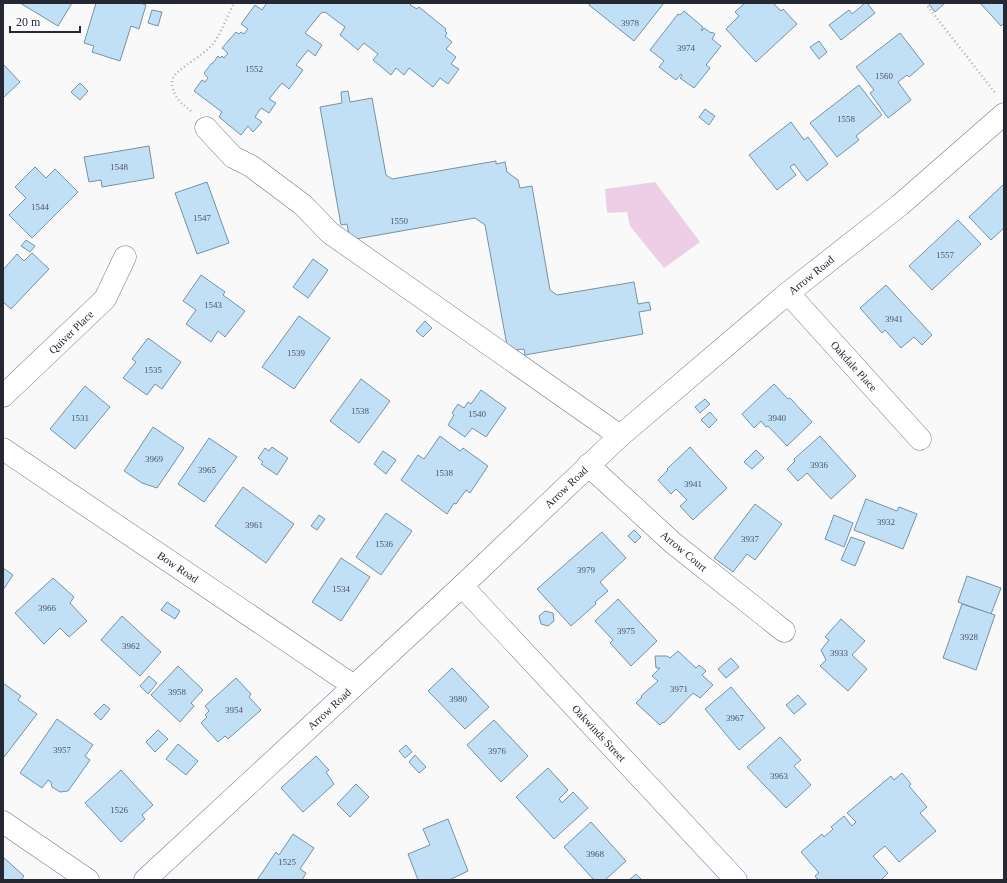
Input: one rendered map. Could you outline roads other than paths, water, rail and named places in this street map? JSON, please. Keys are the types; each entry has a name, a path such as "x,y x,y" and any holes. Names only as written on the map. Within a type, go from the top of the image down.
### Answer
{"street":[{"name":"Arrow Road","path":"145,880 462,586 620,436 788,293 900,205 1002,106"},
{"path":"206,128 233,157 252,166 303,205 330,234 620,436"},
{"name":"Quiver Place","path":"3,396 105,299 124,257"},
{"name":"Oakdale Place","path":"788,293 920,439"},
{"name":"Bow Road","path":"3,448 354,686"},
{"name":"Arrow Court","path":"588,465 673,542 784,631"},
{"name":"Oakwinds Street","path":"462,586 736,880"},
{"path":"3,822 88,880"}]}
